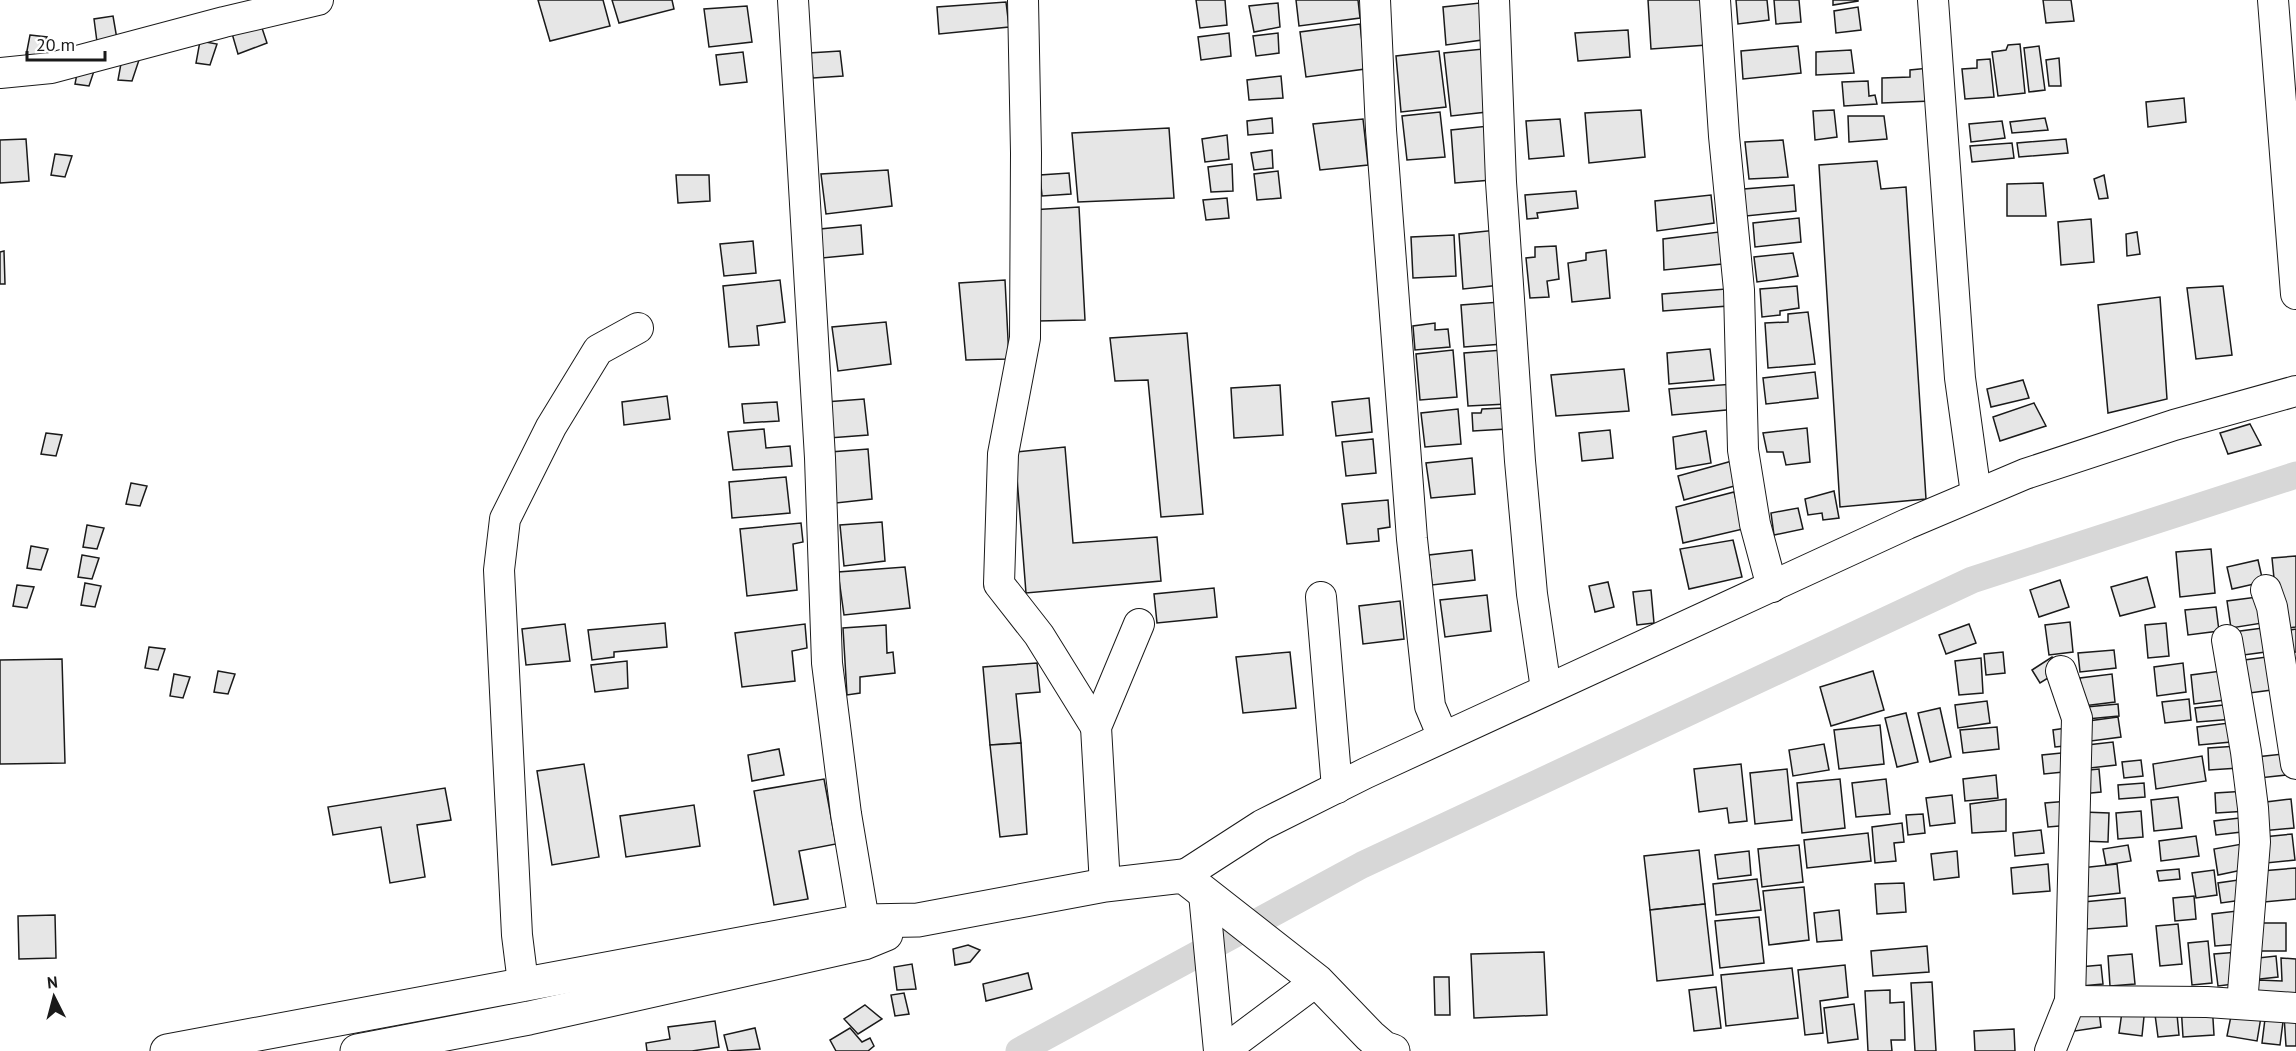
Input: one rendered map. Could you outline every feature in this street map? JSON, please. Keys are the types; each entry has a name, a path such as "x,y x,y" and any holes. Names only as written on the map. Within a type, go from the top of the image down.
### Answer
{"main road":[{"path":"167,1051 864,921 918,920 1105,885 1193,885 1317,981 1378,1046"},
{"path":"357,1051 529,1018 864,943 918,920"}],"street":[{"path":"0,73 51,68 224,22 318,0"},
{"path":"793,0 820,458 827,663 846,814 864,921"},
{"path":"1023,0 1026,153 1025,338 1004,454 999,584 1039,635 1096,727"},
{"path":"1375,0 1380,130 1412,539 1430,706 1443,737"},
{"path":"1494,0 1501,182 1520,461 1532,594 1546,689"},
{"path":"1715,0 1724,136 1739,290 1743,450 1755,524 1772,587"},
{"path":"1933,0 1960,378 1976,494"},
{"path":"2273,0 2296,294"},
{"path":"523,983 517,935 499,570 505,519 551,427 598,350 638,328"},
{"path":"1317,981 1221,1051 1193,885 1262,825 1546,689 1976,494 2025,474 2163,429 2296,391"},
{"path":"2266,590 2272,607 2296,765"},
{"path":"1321,597 1337,788"},
{"path":"1105,885 1096,727 1139,624"},
{"path":"2227,640 2246,752 2254,831 2242,1005"},
{"path":"2050,1051 2070,1001 2078,718 2061,671"},
{"path":"2070,1001 2207,1002 2296,1008"}],"building":[{"path":"538,0 603,0 610,26 550,41"},
{"path":"612,0 672,0 674,9 619,23"},
{"path":"1196,0 1225,0 1227,25 1200,28"},
{"path":"1296,0 1358,0 1360,18 1299,26"},
{"path":"1648,0 1703,0 1707,45 1651,49"},
{"path":"1736,0 1767,0 1769,20 1738,24"},
{"path":"1774,0 1799,0 1801,22 1776,24"},
{"path":"1833,0 1858,0 1858,1 1833,5"},
{"path":"2043,0 2071,0 2074,21 2046,23"},
{"path":"1006,2 1009,27 939,34 937,7"},
{"path":"1278,3 1280,27 1254,32 1249,6"},
{"path":"1480,3 1482,40 1446,45 1443,7"},
{"path":"747,6 752,42 709,47 704,9"},
{"path":"1858,7 1861,30 1836,33 1834,11"},
{"path":"113,16 117,39 97,42 94,19"},
{"path":"260,22 267,43 238,54 231,30"},
{"path":"1360,24 1365,69 1306,77 1300,32"},
{"path":"1628,30 1630,57 1578,61 1575,33"},
{"path":"1229,33 1231,56 1201,60 1198,37"},
{"path":"1278,33 1279,53 1256,56 1253,36"},
{"path":"30,35 47,37 39,58 26,56"},
{"path":"200,41 217,44 210,65 196,63"},
{"path":"2020,44 2025,93 1998,96 1992,52 2006,50 2008,45"},
{"path":"1798,46 1801,73 1743,79 1741,51"},
{"path":"2039,46 2045,90 2029,92 2024,48"},
{"path":"1483,49 1487,112 1451,116 1444,53"},
{"path":"1851,50 1854,73 1816,75 1816,52"},
{"path":"840,51 843,76 813,78 809,53"},
{"path":"1439,51 1446,107 1401,112 1396,56"},
{"path":"743,52 747,82 720,85 716,55"},
{"path":"122,58 139,60 132,81 118,80"},
{"path":"2059,58 2061,86 2049,86 2046,60"},
{"path":"1990,59 1994,97 1965,99 1962,69 1977,68 1977,60"},
{"path":"79,63 96,65 89,86 75,84"},
{"path":"1929,68 1931,101 1882,103 1882,78 1910,77 1910,70"},
{"path":"1281,76 1283,98 1249,100 1247,80"},
{"path":"1868,81 1869,96 1875,95 1877,104 1844,106 1842,82"},
{"path":"2184,98 2186,122 2148,127 2146,102"},
{"path":"1641,110 1645,157 1589,163 1585,113"},
{"path":"1834,110 1837,137 1815,140 1813,111"},
{"path":"1440,112 1445,157 1407,160 1402,116"},
{"path":"1848,116 1884,116 1887,139 1849,142"},
{"path":"1272,118 1273,133 1248,135 1247,121"},
{"path":"2045,118 2048,130 2012,133 2010,122"},
{"path":"1363,119 1368,165 1320,170 1313,124"},
{"path":"1560,119 1564,156 1529,159 1526,121"},
{"path":"2002,121 2005,138 1971,142 1969,124"},
{"path":"1489,126 1492,180 1455,183 1451,130"},
{"path":"1169,128 1174,198 1078,202 1072,133"},
{"path":"1227,135 1229,159 1205,162 1202,139"},
{"path":"26,139 29,181 0,183 0,140"},
{"path":"2066,139 2068,153 2019,157 2017,143"},
{"path":"1783,140 1788,177 1749,179 1745,142"},
{"path":"2012,143 2014,158 1972,162 1970,146"},
{"path":"1272,150 1273,168 1254,170 1251,153"},
{"path":"55,154 72,156 65,177 51,175"},
{"path":"1877,161 1881,189 1906,187 1926,499 1840,507 1819,165"},
{"path":"1232,164 1233,191 1211,192 1208,167"},
{"path":"888,170 892,206 826,214 821,174"},
{"path":"1278,171 1281,198 1257,200 1254,174"},
{"path":"1069,173 1071,194 1042,196 1040,175"},
{"path":"676,175 709,175 710,201 678,203"},
{"path":"2104,175 2108,198 2099,199 2094,179"},
{"path":"2043,183 2046,216 2007,216 2007,184"},
{"path":"1794,185 1796,211 1746,216 1744,189"},
{"path":"1576,191 1578,208 1537,213 1538,218 1527,219 1525,195"},
{"path":"1711,195 1714,223 1657,231 1655,201"},
{"path":"1227,198 1229,218 1206,220 1203,200"},
{"path":"1079,207 1085,320 1038,321 1030,210"},
{"path":"1799,218 1801,242 1755,247 1753,223"},
{"path":"2091,219 2094,262 2061,265 2058,222"},
{"path":"861,225 863,254 822,258 820,229"},
{"path":"1497,230 1501,285 1463,289 1459,234"},
{"path":"1719,232 1722,264 1664,270 1663,239"},
{"path":"2137,232 2140,254 2127,256 2126,234"},
{"path":"1454,235 1456,276 1413,278 1411,237"},
{"path":"753,241 756,273 724,276 720,244"},
{"path":"1556,246 1559,279 1547,281 1549,297 1530,298 1526,258 1535,257 1535,247"},
{"path":"1606,250 1610,298 1572,302 1568,263 1586,260 1586,253"},
{"path":"4,251 5,284 0,284 0,252"},
{"path":"1793,253 1798,276 1757,282 1754,257"},
{"path":"780,280 785,322 757,326 759,345 729,347 723,286"},
{"path":"1005,280 1009,359 966,360 959,283"},
{"path":"1797,286 1799,308 1780,311 1780,315 1762,317 1760,289"},
{"path":"2223,286 2232,355 2196,359 2187,288"},
{"path":"1726,289 1728,306 1663,311 1662,294"},
{"path":"2160,297 2167,399 2108,413 2098,305"},
{"path":"1500,302 1503,344 1464,347 1461,305"},
{"path":"1808,312 1815,364 1768,368 1765,323 1788,322 1788,314"},
{"path":"886,322 891,364 838,371 832,327"},
{"path":"1435,323 1435,330 1448,329 1450,347 1415,350 1413,326"},
{"path":"1187,333 1203,514 1161,517 1148,380 1115,381 1110,338"},
{"path":"1710,349 1714,380 1669,384 1667,353"},
{"path":"1453,350 1457,397 1420,400 1416,354"},
{"path":"1503,350 1507,404 1468,406 1464,353"},
{"path":"1624,369 1629,411 1556,416 1551,375"},
{"path":"1815,372 1818,398 1766,404 1763,378"},
{"path":"2023,380 2029,398 1991,407 1987,389"},
{"path":"1734,384 1737,409 1672,415 1669,389"},
{"path":"1280,385 1283,435 1234,438 1231,388"},
{"path":"667,396 670,419 624,425 622,402"},
{"path":"1369,398 1372,432 1336,436 1332,402"},
{"path":"864,399 868,435 829,438 825,402"},
{"path":"777,402 779,421 744,423 742,404"},
{"path":"2034,403 2046,426 2000,441 1993,417"},
{"path":"1503,408 1506,429 1473,431 1472,413 1481,413 1482,409"},
{"path":"1458,409 1461,444 1425,447 1421,413"},
{"path":"2250,424 2261,445 2228,454 2220,433"},
{"path":"1807,428 1810,462 1786,465 1783,452 1767,452 1763,433"},
{"path":"764,429 766,448 790,446 792,466 733,470 728,432"},
{"path":"1610,430 1613,458 1582,461 1579,433"},
{"path":"1706,431 1711,463 1676,469 1673,437"},
{"path":"46,433 62,435 56,456 41,454"},
{"path":"1373,439 1376,473 1346,476 1342,442"},
{"path":"1065,447 1073,543 1157,537 1161,581 1026,593 1015,452"},
{"path":"868,449 872,499 836,503 830,452"},
{"path":"1472,458 1475,494 1431,498 1426,463"},
{"path":"1732,461 1738,485 1684,500 1678,476"},
{"path":"786,477 790,513 732,518 729,482"},
{"path":"131,483 147,486 140,506 126,504"},
{"path":"1834,491 1839,518 1823,520 1822,513 1808,515 1805,499"},
{"path":"1734,492 1743,529 1683,543 1676,507"},
{"path":"1388,500 1390,527 1378,529 1379,541 1347,544 1342,504"},
{"path":"1798,508 1803,529 1774,535 1771,513"},
{"path":"882,522 885,561 844,566 840,525"},
{"path":"801,523 803,542 793,544 797,590 747,596 740,529"},
{"path":"87,525 104,528 97,549 83,547"},
{"path":"1733,540 1742,577 1689,589 1680,549"},
{"path":"31,546 48,549 41,570 27,568"},
{"path":"2211,549 2215,593 2180,597 2176,552"},
{"path":"1472,550 1475,580 1432,585 1429,555"},
{"path":"82,555 99,558 92,579 78,577"},
{"path":"2296,556 2296,627 2279,629 2272,558"},
{"path":"2258,560 2263,582 2232,589 2227,567"},
{"path":"905,567 910,608 844,615 838,572"},
{"path":"2147,577 2155,607 2120,616 2111,587"},
{"path":"2060,580 2069,607 2039,617 2030,590"},
{"path":"1608,582 1614,607 1595,612 1589,586"},
{"path":"85,583 101,586 95,607 81,605"},
{"path":"17,585 34,587 27,608 13,606"},
{"path":"1214,588 1217,617 1157,623 1154,594"},
{"path":"1651,590 1654,623 1637,625 1633,592"},
{"path":"1487,595 1491,631 1445,637 1440,600"},
{"path":"2265,596 2269,622 2231,628 2227,601"},
{"path":"1400,601 1404,639 1363,644 1359,606"},
{"path":"2216,607 2219,631 2188,635 2185,610"},
{"path":"2070,622 2073,652 2049,655 2045,625"},
{"path":"665,623 667,647 614,652 614,657 592,660 588,630"},
{"path":"2166,623 2169,656 2148,658 2145,625"},
{"path":"565,624 570,661 526,665 522,629"},
{"path":"805,624 807,648 792,651 795,681 742,687 735,633"},
{"path":"1969,624 1976,643 1946,654 1939,635"},
{"path":"886,625 887,653 893,652 895,673 860,677 860,693 847,695 843,628"},
{"path":"2270,627 2273,651 2236,656 2233,632"},
{"path":"2296,629 2296,652 2287,653 2284,631"},
{"path":"149,647 165,649 158,670 145,668"},
{"path":"2114,650 2116,668 2080,672 2078,653"},
{"path":"1290,652 1296,708 1243,713 1236,657"},
{"path":"2003,652 2005,673 1986,675 1984,654"},
{"path":"2274,656 2279,689 2242,694 2237,661"},
{"path":"2052,657 2061,670 2040,683 2032,670"},
{"path":"1981,658 1983,693 1959,695 1955,661"},
{"path":"62,659 65,763 0,764 0,660"},
{"path":"627,661 628,688 595,692 591,665"},
{"path":"1037,663 1040,692 1016,694 1021,743 990,745 983,667"},
{"path":"2183,663 2186,692 2157,696 2154,667"},
{"path":"2229,670 2233,699 2194,704 2191,675"},
{"path":"218,671 235,674 228,694 214,692"},
{"path":"1873,671 1884,710 1831,726 1820,687"},
{"path":"174,674 190,677 183,698 170,696"},
{"path":"2112,674 2115,702 2083,706 2080,678"},
{"path":"2189,699 2191,720 2165,723 2162,702"},
{"path":"1987,701 1990,723 1958,728 1955,705"},
{"path":"2118,704 2119,716 2087,719 2086,707"},
{"path":"2233,704 2234,719 2197,722 2195,708"},
{"path":"1940,708 1951,757 1930,762 1918,713"},
{"path":"1906,713 1918,762 1897,767 1885,718"},
{"path":"2118,717 2121,737 2091,741 2088,721"},
{"path":"2229,723 2231,742 2199,745 2197,727"},
{"path":"1880,725 1884,764 1839,769 1834,730"},
{"path":"1997,727 1999,749 1963,753 1960,730"},
{"path":"2073,727 2075,745 2055,747 2053,730"},
{"path":"2113,742 2116,765 2090,768 2087,745"},
{"path":"1021,743 1027,834 1000,837 990,745"},
{"path":"1824,744 1829,770 1793,776 1789,750"},
{"path":"2238,746 2239,768 2209,770 2208,748"},
{"path":"779,749 784,775 752,781 748,755"},
{"path":"2071,752 2073,771 2044,774 2042,755"},
{"path":"2283,754 2286,775 2259,778 2256,757"},
{"path":"2202,756 2206,781 2156,789 2153,764"},
{"path":"2141,760 2143,776 2124,778 2122,762"},
{"path":"584,764 599,857 552,865 537,771"},
{"path":"1741,764 1747,821 1729,823 1727,808 1699,812 1694,769"},
{"path":"1787,769 1792,820 1755,824 1750,773"},
{"path":"2099,769 2101,792 2081,794 2079,771"},
{"path":"1996,775 1998,798 1965,801 1963,779"},
{"path":"824,779 836,844 799,851 808,899 774,905 754,791"},
{"path":"1840,779 1845,828 1802,833 1797,783"},
{"path":"1886,779 1890,814 1856,817 1852,783"},
{"path":"2144,783 2145,797 2119,799 2118,785"},
{"path":"445,788 451,820 417,825 425,877 390,883 381,827 333,835 328,807"},
{"path":"2247,791 2248,811 2216,813 2215,793"},
{"path":"1952,795 1955,823 1930,826 1926,798"},
{"path":"2178,797 2182,828 2154,831 2151,800"},
{"path":"2006,799 2006,831 1972,833 1970,804"},
{"path":"2291,799 2294,828 2261,831 2258,803"},
{"path":"2069,801 2071,825 2048,827 2045,803"},
{"path":"694,805 700,846 626,857 620,816"},
{"path":"2141,811 2143,837 2118,839 2116,813"},
{"path":"2083,812 2109,813 2108,842 2081,841"},
{"path":"1923,814 1925,833 1908,835 1906,815"},
{"path":"2248,817 2250,831 2216,835 2214,821"},
{"path":"1902,823 1904,842 1894,843 1896,861 1875,863 1872,827"},
{"path":"2041,830 2044,853 2015,856 2013,833"},
{"path":"1868,833 1871,861 1807,868 1804,840"},
{"path":"2292,834 2295,860 2266,863 2263,837"},
{"path":"2196,836 2199,856 2161,861 2159,841"},
{"path":"2242,844 2247,869 2218,875 2214,849"},
{"path":"1799,845 1803,882 1762,887 1758,849"},
{"path":"2128,845 2131,861 2106,865 2103,849"},
{"path":"1699,850 1705,904 1650,910 1644,856"},
{"path":"1749,851 1751,875 1718,879 1715,855"},
{"path":"1957,851 1959,877 1934,880 1931,854"},
{"path":"2048,864 2050,891 2013,894 2011,868"},
{"path":"2117,864 2120,893 2084,897 2081,868"},
{"path":"2296,868 2296,899 2264,902 2261,871"},
{"path":"2179,869 2180,879 2159,881 2157,871"},
{"path":"2214,870 2217,895 2196,898 2192,873"},
{"path":"1757,879 1761,910 1716,915 1713,884"},
{"path":"2245,879 2249,899 2221,903 2218,883"},
{"path":"1904,883 1906,912 1877,914 1875,884"},
{"path":"1804,887 1809,940 1769,945 1763,891"},
{"path":"2194,896 2196,919 2175,921 2173,898"},
{"path":"2125,898 2127,926 2086,929 2083,902"},
{"path":"1705,904 1713,975 1657,981 1650,910"},
{"path":"1839,910 1842,940 1817,942 1814,913"},
{"path":"2237,911 2240,944 2215,946 2212,914"},
{"path":"55,915 56,958 19,959 18,916"},
{"path":"1759,917 1764,963 1720,968 1715,921"},
{"path":"2252,923 2286,923 2286,951 2252,951"},
{"path":"2178,924 2182,964 2160,966 2156,926"},
{"path":"2208,941 2212,983 2192,985 2188,943"},
{"path":"968,945 980,950 970,962 955,965 953,949"},
{"path":"1927,946 1929,972 1873,976 1871,951"},
{"path":"1544,952 1547,1015 1474,1018 1471,954"},
{"path":"2239,952 2242,983 2218,986 2214,954"},
{"path":"2132,954 2135,984 2110,986 2108,956"},
{"path":"2276,956 2278,977 2251,980 2249,959"},
{"path":"2281,958 2296,959 2296,1003 2256,1000 2258,980 2282,981"},
{"path":"912,964 916,989 897,990 894,967"},
{"path":"1845,965 1848,997 1820,1001 1823,1033 1805,1035 1798,970"},
{"path":"2101,965 2103,984 2081,986 2079,967"},
{"path":"1792,968 1798,1018 1726,1026 1721,975"},
{"path":"1028,973 1032,989 986,1001 983,984"},
{"path":"1434,977 1449,977 1450,1015 1435,1015"},
{"path":"1932,982 1936,1051 1915,1051 1911,983"},
{"path":"1716,987 1721,1028 1694,1031 1689,990"},
{"path":"1890,990 1890,1003 1904,1002 1905,1040 1891,1040 1892,1051 1868,1051 1865,991"},
{"path":"904,993 909,1014 895,1016 891,995"},
{"path":"2098,1003 2101,1027 2075,1031 2072,1007"},
{"path":"2212,1003 2214,1035 2183,1037 2181,1005"},
{"path":"1854,1004 1858,1039 1828,1043 1824,1008"},
{"path":"2176,1004 2179,1035 2158,1037 2154,1007"},
{"path":"865,1005 882,1019 858,1034 844,1019"},
{"path":"2123,1005 2145,1007 2142,1036 2119,1033"},
{"path":"2233,1006 2262,1011 2257,1041 2227,1036"},
{"path":"2266,1011 2284,1014 2280,1045 2262,1043"},
{"path":"2296,1015 2296,1046 2286,1046 2284,1016"},
{"path":"715,1021 719,1047 692,1051 647,1051 646,1043 670,1039 668,1027"},
{"path":"755,1028 760,1049 728,1051 724,1035"},
{"path":"850,1028 862,1042 870,1038 874,1046 868,1051 836,1051 830,1040"},
{"path":"2014,1029 2015,1051 1975,1051 1974,1031"}],"waterway":[{"path":"1019,1051 1362,865 1972,580 2296,475"}]}
